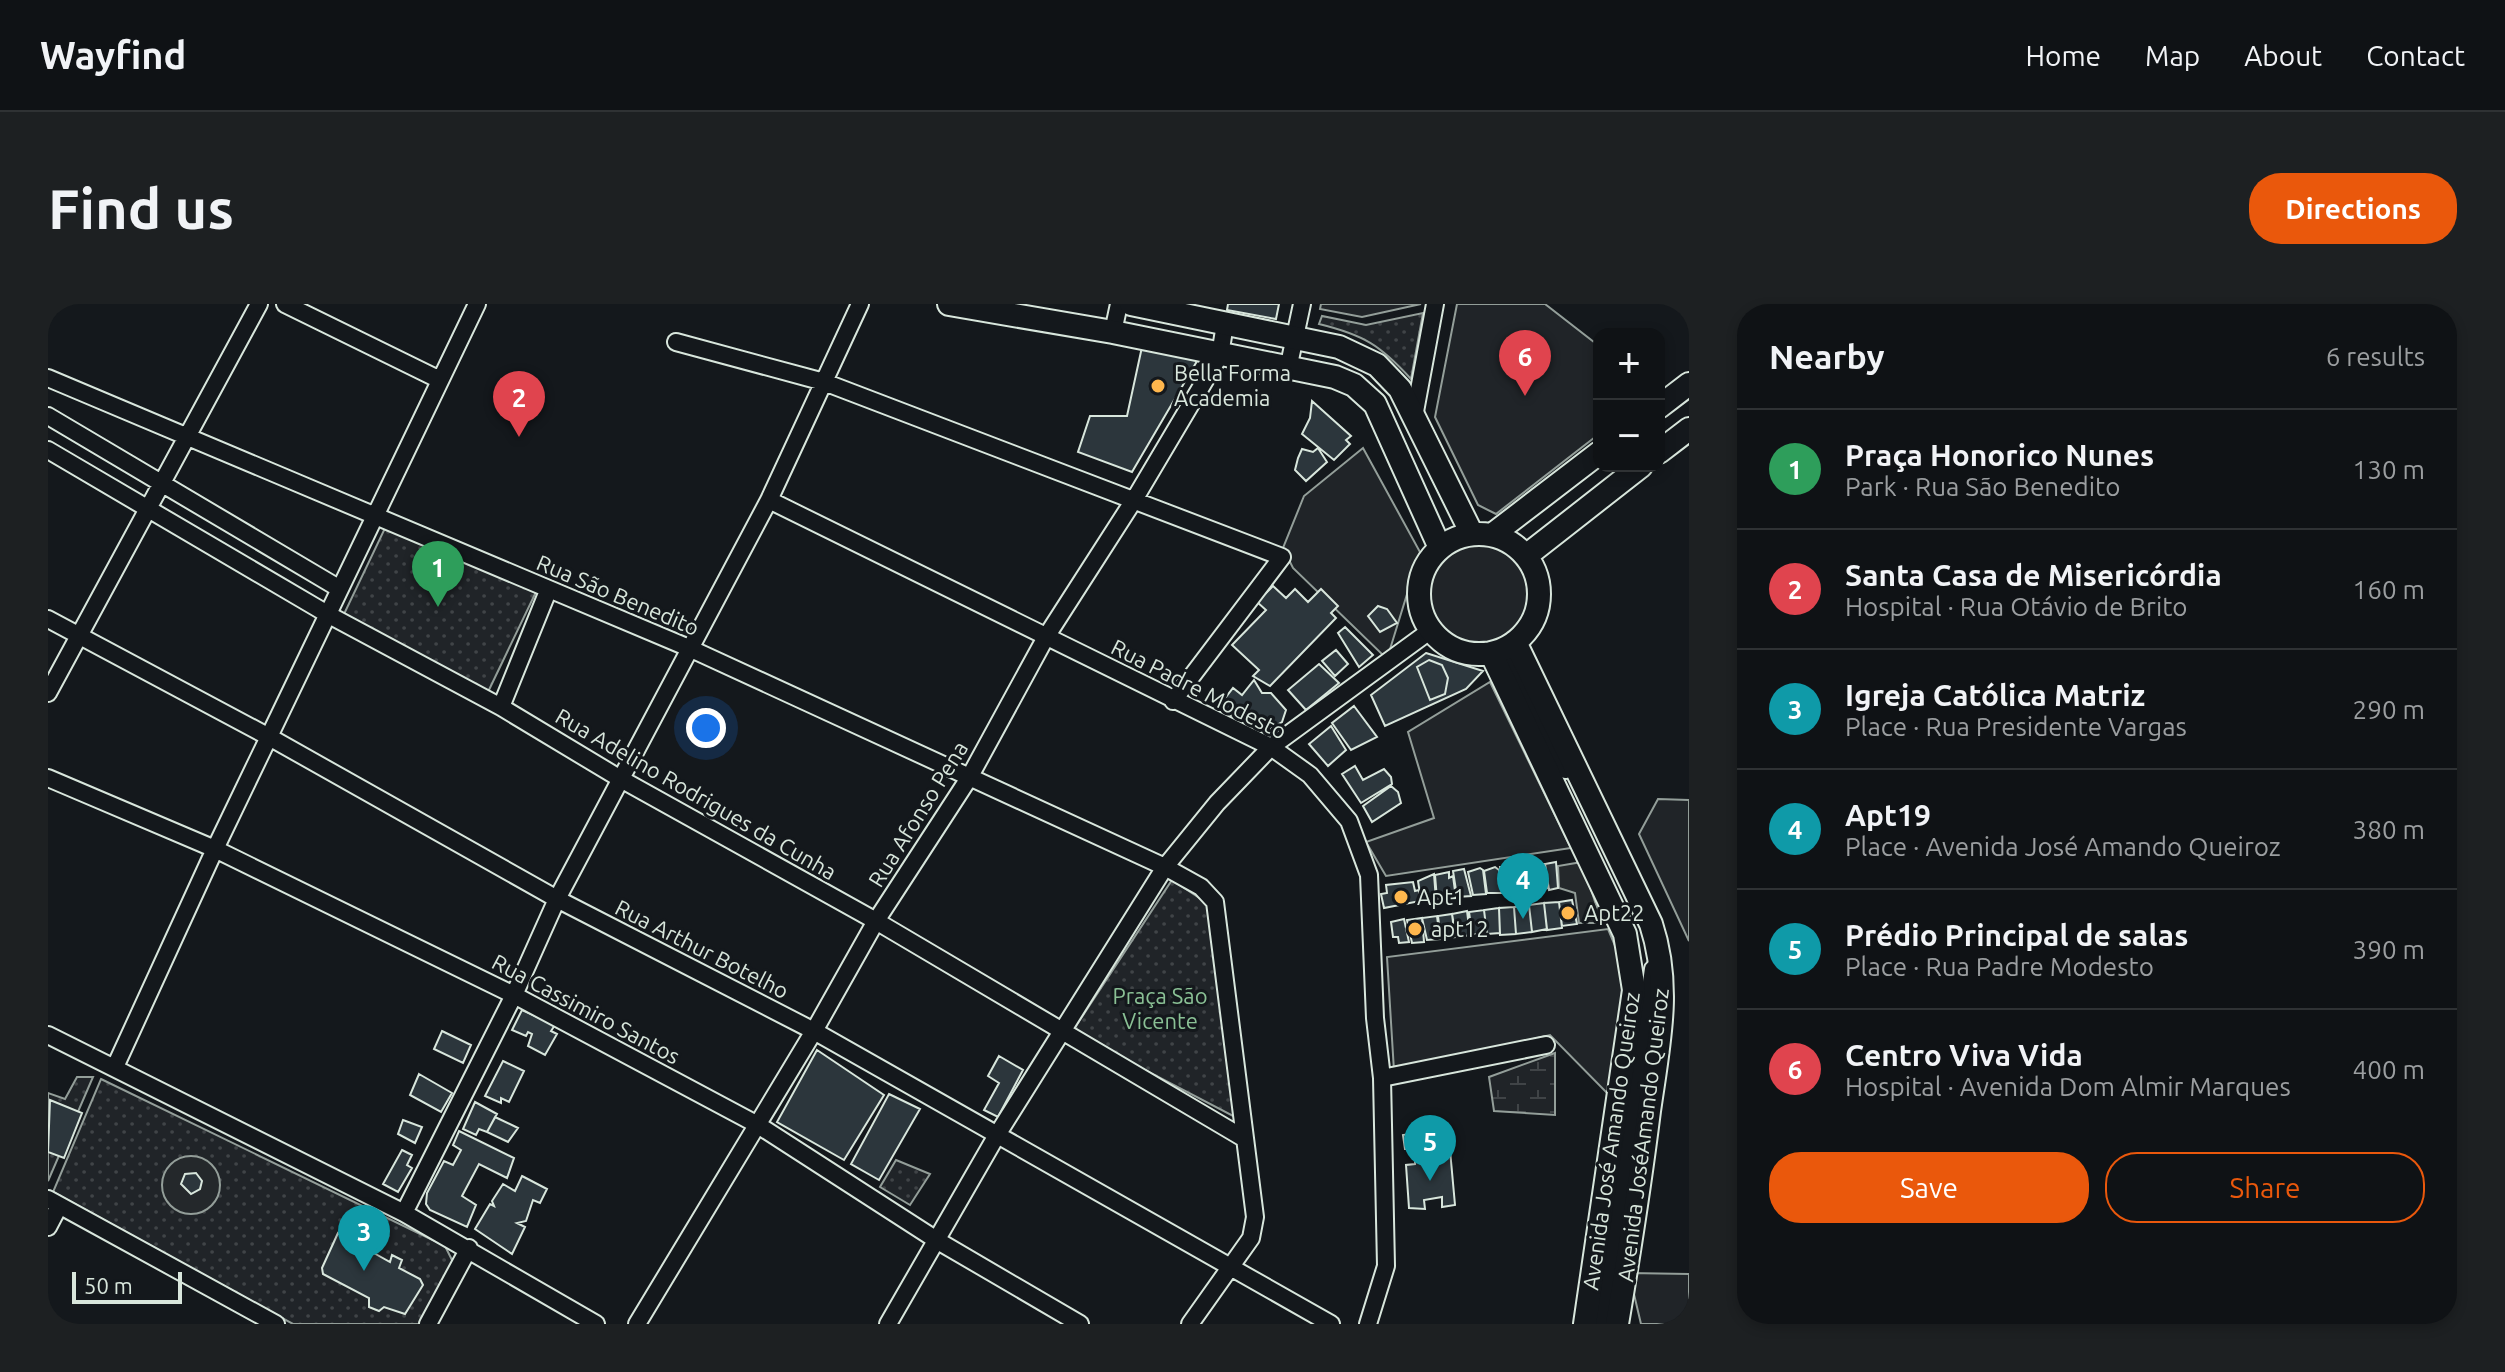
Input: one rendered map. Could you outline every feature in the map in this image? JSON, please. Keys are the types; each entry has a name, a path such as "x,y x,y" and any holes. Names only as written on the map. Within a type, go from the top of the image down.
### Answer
{"main road":[{"path":"949,304 1113,332 1335,377 1354,385 1375,404 1440,548"},
{"path":"1131,304 1339,347 1377,365 1400,389 1482,535 1511,543 1526,556 1536,573 1538,601 1529,628 1503,648 1458,650 1431,630 1421,606 1421,579 1440,548 1482,535 1593,457"},
{"path":"1665,402 1689,384"},
{"path":"1665,447 1689,429"},
{"path":"1526,556 1633,472"},
{"name":"Avenida José Amando Queiroz","path":"1503,648 1625,934 1634,990 1585,1324"},
{"name":"Avenida JoséAmando Queiroz","path":"1503,648 1651,924 1662,956 1663,1008 1637,1208 1617,1324"}],"street":[{"path":"48,693 259,304"},
{"path":"285,304 440,380"},
{"path":"115,1067 215,849 477,304"},
{"path":"404,1213 514,995 557,899 769,500 860,304"},
{"path":"1113,332 1119,304"},
{"path":"1288,369 1302,304"},
{"path":"1414,417 1435,304"},
{"name":"Rua Afonso Pena","path":"637,1324 814,1031 876,921 969,778 1046,637 1134,500 1220,355 1225,324"},
{"path":"676,342 824,382 1282,557 1173,701"},
{"name":"Rua São Benedito","path":"48,378 689,648 1165,867 1201,887 1215,902 1255,1217 1251,1238 1190,1324"},
{"path":"48,416 340,589"},
{"name":"Rua Adelino Rodrigues da Cunha","path":"48,450 329,615 501,707 619,778 876,921 1245,1139"},
{"name":"Rua Padre Modesto","path":"769,500 1271,747 1310,775 1349,821 1369,875 1375,1018 1382,1078 1386,1266 1368,1324"},
{"path":"501,707 548,591"},
{"name":"Rua Arthur Botelho","path":"48,619 271,738 557,899 814,1031 1331,1324"},
{"path":"888,1324 997,1135 1064,1033 1165,867 1217,803 1271,747 1431,630"},
{"path":"1503,648 1636,910 1653,972 1621,1170 1602,1324"},
{"name":"Rua Cassimiro Santos","path":"48,778 215,849 514,995 758,1125 938,1241 1080,1324"},
{"path":"48,1035 404,1213 596,1324"},
{"path":"1382,1078 1546,1045"},
{"path":"48,1227 54,1203 276,1324"},
{"path":"428,1324 469,1248"}],"green space":[{"path":"1321,304 1421,304 1362,317 1320,309"},
{"path":"1457,304 1545,304 1593,341 1593,439 1496,514 1478,505 1435,417"},
{"path":"1423,313 1411,379 1390,358 1360,337 1319,324 1322,316 1366,325"},
{"path":"1363,448 1420,552 1387,659 1293,568 1283,548 1304,496"},
{"path":"386,526 536,592 487,694 344,614"},
{"path":"1479,544 1499,548 1515,559 1526,575 1530,595 1526,615 1515,631 1499,642 1479,646 1459,642 1443,631 1432,615 1428,595 1432,575 1443,559 1459,548"},
{"path":"1490,682 1571,848 1386,876 1366,842 1434,818 1408,732"},
{"path":"1658,799 1689,800 1689,941 1639,834"},
{"name":"Praça São Vicente","path":"1172,880 1210,905 1235,1117 1072,1032"},
{"path":"1608,929 1624,967 1625,1008 1609,1095 1550,1035 1394,1071 1387,957"},
{"path":"1555,1053 1555,1115 1494,1111 1489,1077"},
{"path":"77,1077 93,1077 48,1181 48,1093 65,1099"},
{"path":"101,1079 445,1246 454,1264 420,1324 293,1324 53,1192"},
{"path":"896,1160 930,1174 910,1205 880,1187"},
{"path":"1629,1273 1689,1274 1689,1324 1641,1324"}],"shaded area":[{"path":"1582,862 1602,923 1579,923 1575,893 1559,888 1558,866"},
{"path":"191,1156 212,1164 220,1185 212,1206 191,1214 170,1206 162,1185 170,1164"}],"building":[{"path":"1228,304 1279,304 1276,319 1227,310"},
{"name":"Bella Forma Academia","path":"1142,347 1200,356 1132,472 1078,452 1090,416 1127,416"},
{"path":"1312,401 1351,436 1346,440 1350,444 1334,460 1302,434 1310,418"},
{"path":"1318,448 1327,462 1306,481 1295,470 1298,458 1302,449 1313,452"},
{"path":"1273,586 1286,598 1295,589 1308,602 1321,589 1338,606 1331,613 1336,618 1270,686 1253,676 1259,670 1232,645 1266,610 1257,602"},
{"path":"1378,606 1387,609 1397,623 1380,632 1368,616"},
{"path":"1345,627 1373,655 1359,667 1338,633"},
{"path":"1336,650 1348,664 1335,676 1322,661"},
{"path":"1426,653 1483,671 1466,689 1385,726 1371,695"},
{"path":"1429,660 1442,665 1448,678 1445,694 1430,700 1417,667"},
{"path":"1319,664 1339,683 1306,710 1288,690"},
{"path":"1254,680 1262,693 1271,693 1286,710 1282,722 1263,733 1233,721 1235,718 1219,706 1233,688 1242,695"},
{"path":"1354,706 1377,737 1351,750 1332,723"},
{"path":"1331,726 1346,750 1328,766 1309,744"},
{"path":"1355,766 1363,780 1384,769 1391,777 1392,784 1361,803 1342,774"},
{"path":"1391,786 1398,792 1401,803 1372,822 1363,806"},
{"path":"1556,862 1558,888 1549,890 1545,864"},
{"path":"1544,864 1548,888 1536,890 1533,865"},
{"path":"1517,865 1532,866 1534,889 1520,890 1515,870"},
{"path":"1495,867 1499,870 1502,893 1487,893 1484,871"},
{"path":"1500,867 1510,867 1514,871 1520,890 1503,892"},
{"path":"1464,869 1471,896 1457,897 1453,871"},
{"path":"1483,870 1486,894 1473,895 1468,872"},
{"path":"1449,872 1449,878 1453,876 1456,898 1437,899 1435,875"},
{"path":"1434,874 1436,900 1421,900 1418,881"},
{"name":"Apt1","path":"1413,882 1415,891 1419,890 1420,901 1384,908 1381,894 1387,893 1386,885"},
{"name":"Apt22","path":"1572,900 1577,924 1562,926 1559,902"},
{"path":"1559,902 1562,928 1547,930 1544,903"},
{"path":"1544,903 1547,929 1532,932 1529,905"},
{"path":"1529,905 1532,932 1516,934 1514,907"},
{"path":"1514,907 1516,934 1500,935 1499,908"},
{"path":"1499,908 1500,933 1487,934 1484,910"},
{"path":"1484,910 1487,934 1472,934 1469,912"},
{"path":"1467,911 1470,935 1461,937 1460,931 1455,931 1452,914"},
{"path":"1452,914 1455,937 1446,938 1440,932 1438,916"},
{"path":"1437,916 1440,939 1427,940 1422,918"},
{"name":"apt12","path":"1422,918 1424,942 1412,943 1407,920"},
{"path":"1404,919 1409,942 1399,943 1398,937 1393,937 1391,922"},
{"path":"522,1010 555,1025 551,1031 557,1034 545,1055 528,1046 532,1034 528,1032 526,1036 512,1030"},
{"path":"442,1031 471,1045 463,1063 434,1049"},
{"path":"817,1050 884,1095 844,1160 777,1122"},
{"path":"999,1056 1023,1070 998,1117 984,1110 999,1083 988,1076"},
{"path":"503,1061 524,1071 509,1102 501,1098 501,1103 485,1096"},
{"path":"419,1074 452,1093 441,1112 410,1095"},
{"path":"889,1094 920,1109 879,1180 851,1164"},
{"path":"50,1100 82,1113 64,1158 48,1152"},
{"path":"475,1102 497,1114 487,1132 479,1129 476,1135 463,1129"},
{"path":"495,1117 518,1128 508,1142 487,1132"},
{"path":"403,1120 422,1127 415,1143 398,1134"},
{"path":"1448,1128 1455,1205 1442,1207 1442,1197 1424,1200 1425,1209 1409,1208 1406,1165 1415,1164 1415,1149 1405,1149 1403,1135"},
{"path":"459,1131 514,1158 507,1178 479,1164 462,1196 476,1205 467,1227 430,1210 426,1204 427,1193 444,1161 453,1165 461,1150 453,1145"},
{"path":"402,1150 412,1155 407,1165 412,1168 398,1192 383,1184"},
{"path":"196,1173 202,1181 200,1189 191,1194 181,1184 185,1174"},
{"path":"522,1176 547,1189 540,1203 533,1200 526,1221 517,1223 525,1227 512,1254 475,1229 490,1204 494,1206 492,1201 503,1184 515,1191"},
{"path":"338,1233 390,1262 392,1255 402,1260 399,1268 420,1279 423,1285 405,1314 384,1307 379,1311 369,1307 369,1298 323,1274 322,1268"}],"place":[{"name":"Bella Forma Academia","path":"1158,386"},
{"name":"Centro Viva Vida","path":"1525,396"},
{"name":"Santa Casa de Misericórdia","path":"519,437"},
{"name":"Praça Honorico Nunes","path":"438,607"},
{"name":"Apt1","path":"1401,897"},
{"name":"Apt22","path":"1568,913"},
{"name":"Apt19","path":"1523,919"},
{"name":"apt12","path":"1415,929"},
{"name":"Prédio Principal de salas","path":"1430,1181"},
{"name":"Igreja Católica Matriz","path":"364,1271"}]}
